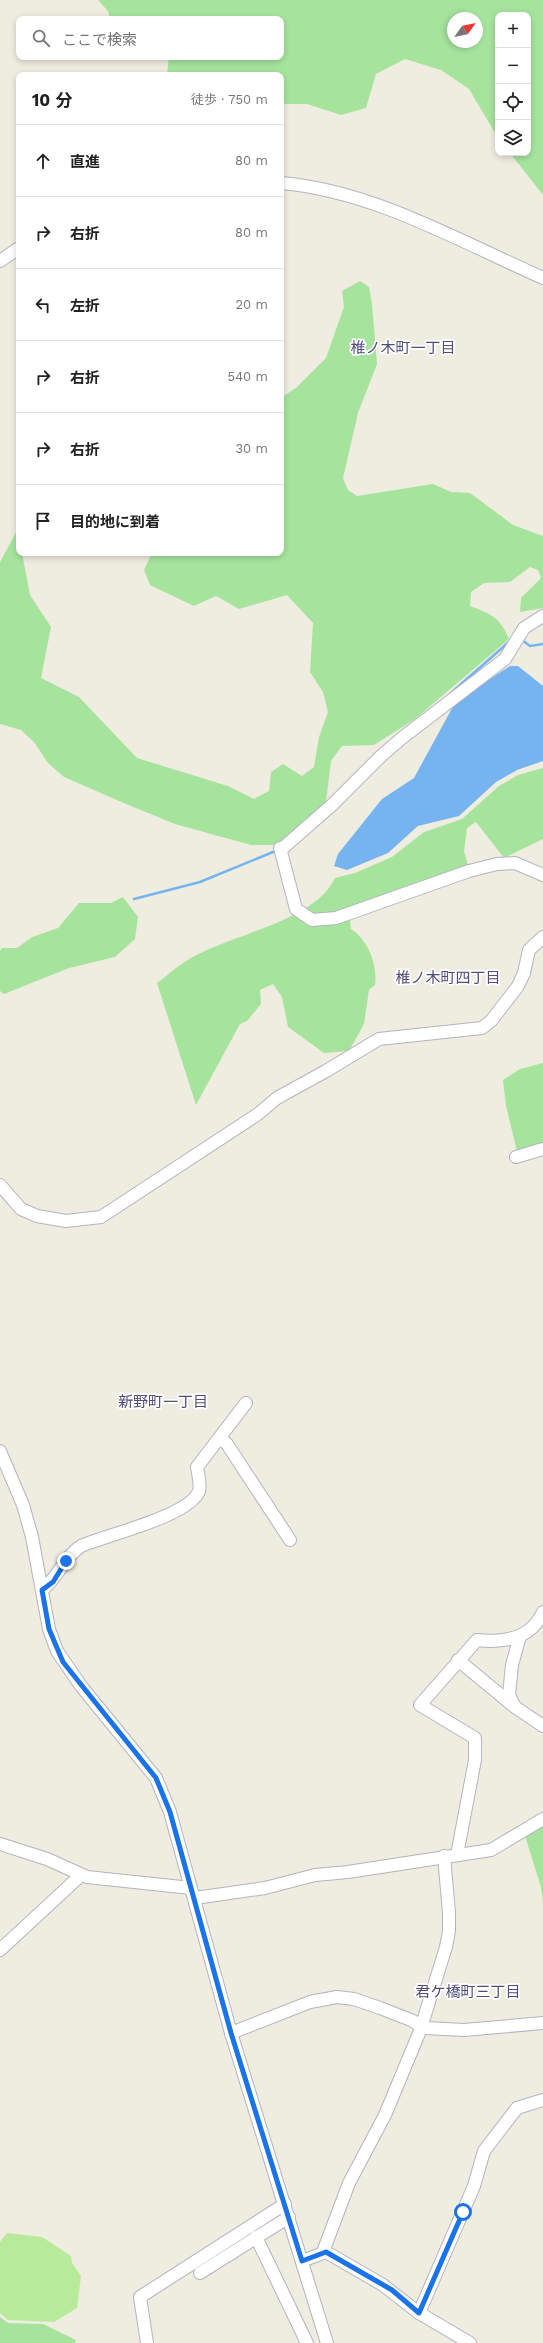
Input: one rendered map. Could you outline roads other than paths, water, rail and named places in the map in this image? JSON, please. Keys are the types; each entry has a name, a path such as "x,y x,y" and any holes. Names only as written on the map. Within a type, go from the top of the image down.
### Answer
{"street":[{"path":"284,183 303,185 374,203 543,278"},
{"path":"0,261 16,250"},
{"path":"543,616 524,628 505,659 402,738 381,756 332,805 280,848 296,909 312,920 336,918 469,871 496,864 515,863 543,875"},
{"path":"0,1185 21,1210 37,1216 66,1221 101,1217 258,1114 277,1098 379,1039 482,1028 492,1021 518,986 524,974 529,950 543,938"},
{"path":"516,1157 543,1149"},
{"path":"42,1590 53,1582 72,1552 81,1546 153,1521 189,1503 195,1497 200,1485 197,1466 246,1403"},
{"path":"220,1438 231,1450 290,1540"},
{"path":"0,1451 23,1505 49,1629 63,1662 156,1778 170,1812 231,2033 327,2343"},
{"path":"456,1856 475,1760 475,1738 420,1705 477,1640 498,1642 520,1636 539,1621 543,1612"},
{"path":"515,1707 509,1695 512,1665 520,1636"},
{"path":"458,1660 515,1707 543,1726"},
{"path":"0,1844 47,1859 81,1875 193,1893 265,1888 315,1875 376,1868 444,1856 456,1856 491,1850 543,1819"},
{"path":"302,2261 323,2252 349,2183 388,2108 421,2026 449,1931 444,1856"},
{"path":"0,1950 81,1875"},
{"path":"231,2033 310,2002 337,1997 354,1999 380,2008 425,2028 464,2030 543,2023"},
{"path":"419,2313 474,2186 484,2151 517,2108 543,2100"},
{"path":"147,2343 140,2297 285,2204"},
{"path":"200,2273 289,2217"},
{"path":"256,2237 307,2343"},
{"path":"323,2252 383,2285 419,2313 470,2343"}],"water":[{"path":"510,666 518,666 543,686 543,761 517,770 496,782 459,816 418,826 388,853 347,870 334,866 338,854 382,799 414,778 456,701"}],"waterway":[{"path":"522,640 530,646 543,644"},
{"path":"451,693 510,641"},
{"path":"134,899 200,882 273,852"}],"district":[{"name":"椎ノ木町一丁目","path":"403,348"},
{"name":"椎ノ木町四丁目","path":"448,978"},
{"name":"新野町一丁目","path":"163,1402"},
{"name":"君ケ橋町三丁目","path":"468,1992"}]}
